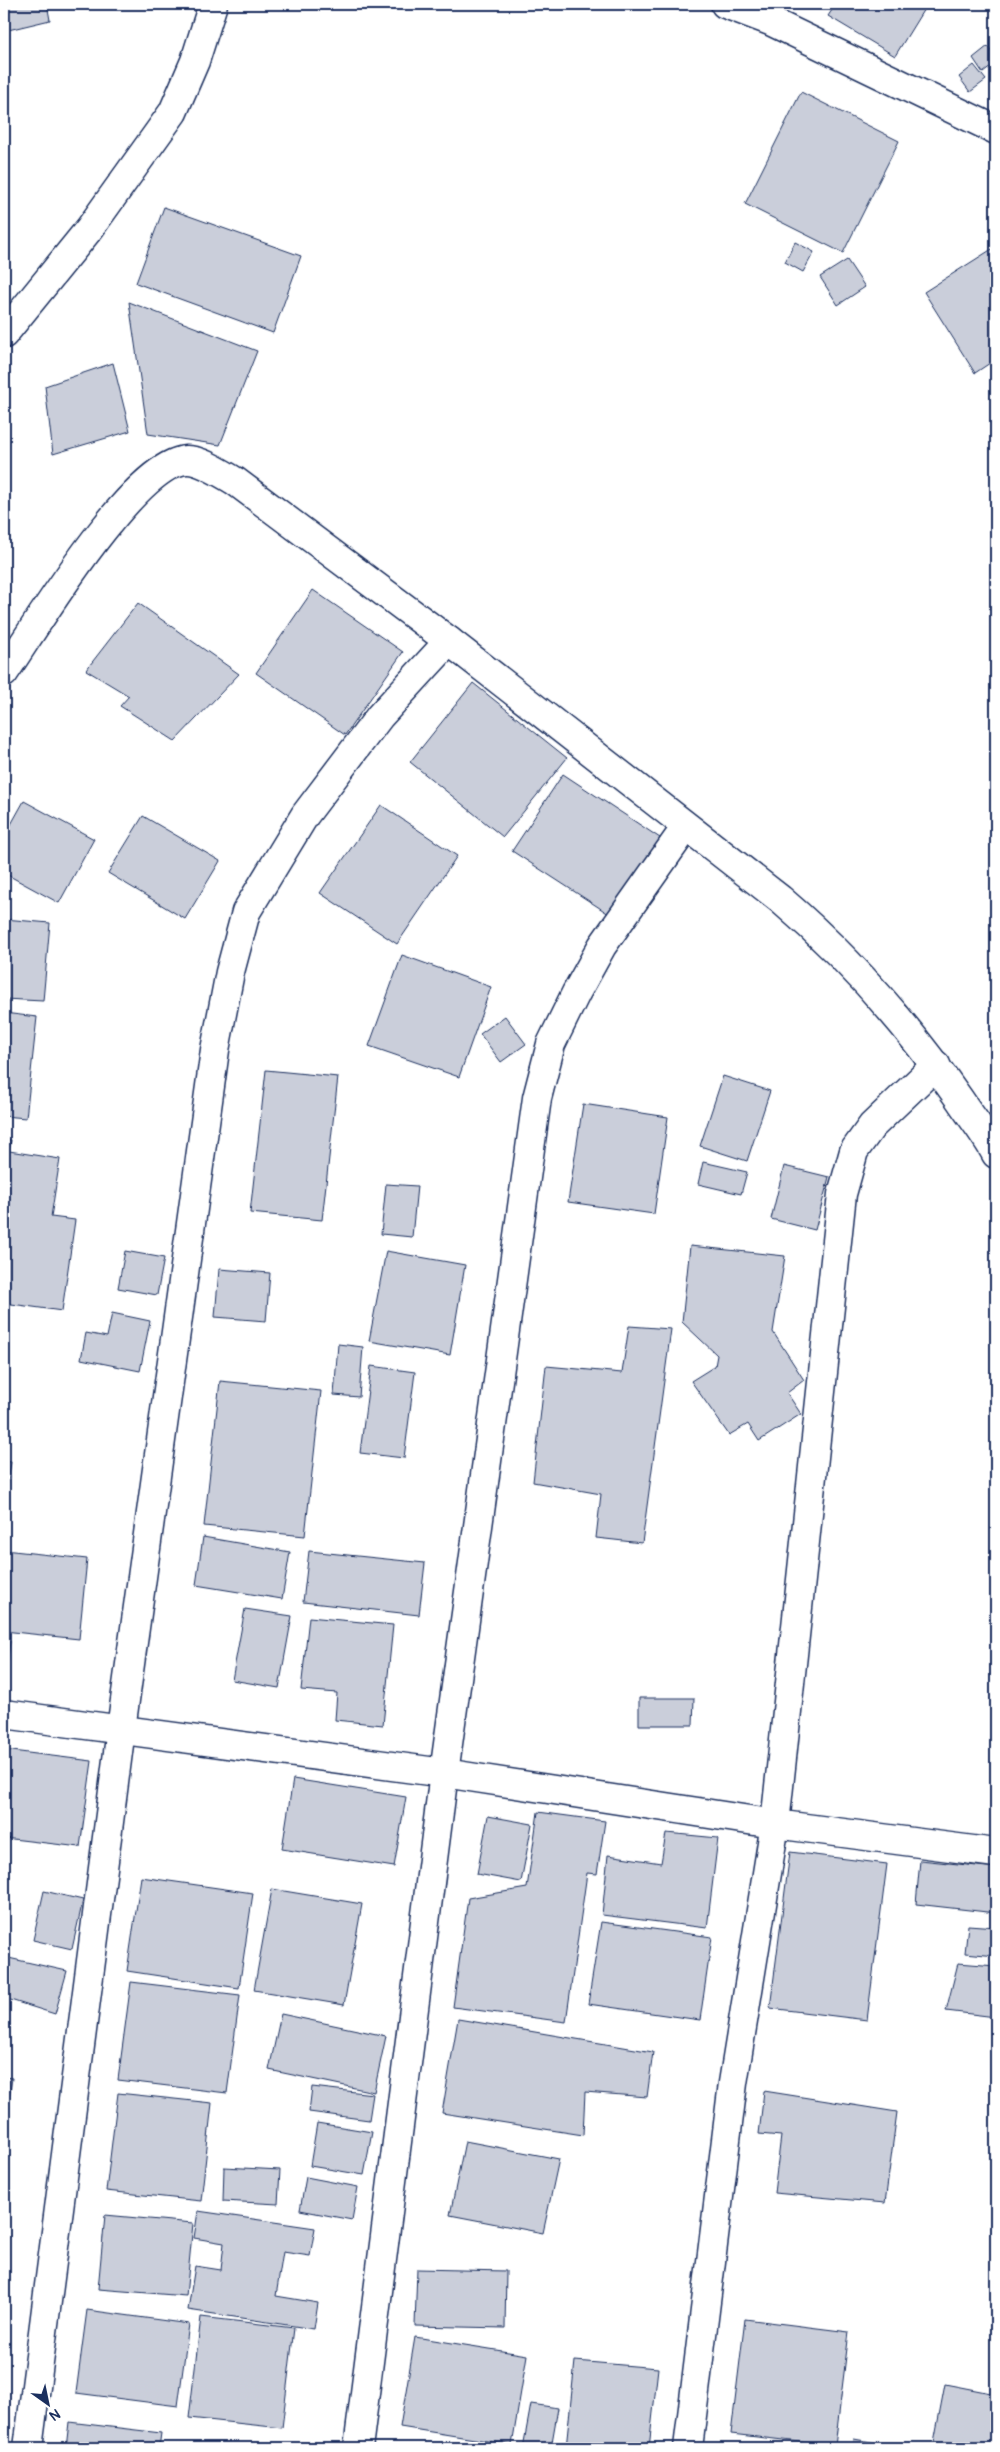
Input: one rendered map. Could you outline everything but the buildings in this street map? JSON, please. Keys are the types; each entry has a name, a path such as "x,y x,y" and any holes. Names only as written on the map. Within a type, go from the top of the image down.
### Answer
{"street":[{"path":"4,334 90,228 173,112 195,61 213,4"},
{"path":"725,4 770,21 996,130"},
{"path":"4,673 95,540 137,491 164,468 187,460 212,468 235,481 449,641 780,899 825,938 870,984 936,1066 996,1154"},
{"path":"28,2448 121,1729 215,1050 230,972 246,912 304,815 380,716 449,641"},
{"path":"358,2448 444,1773 537,1098 551,1044 576,993 602,946 686,827"},
{"path":"688,2448 734,2083 774,1824 842,1194 854,1151 872,1126 936,1066"},
{"path":"4,1714 444,1773 774,1824 996,1853"}]}
